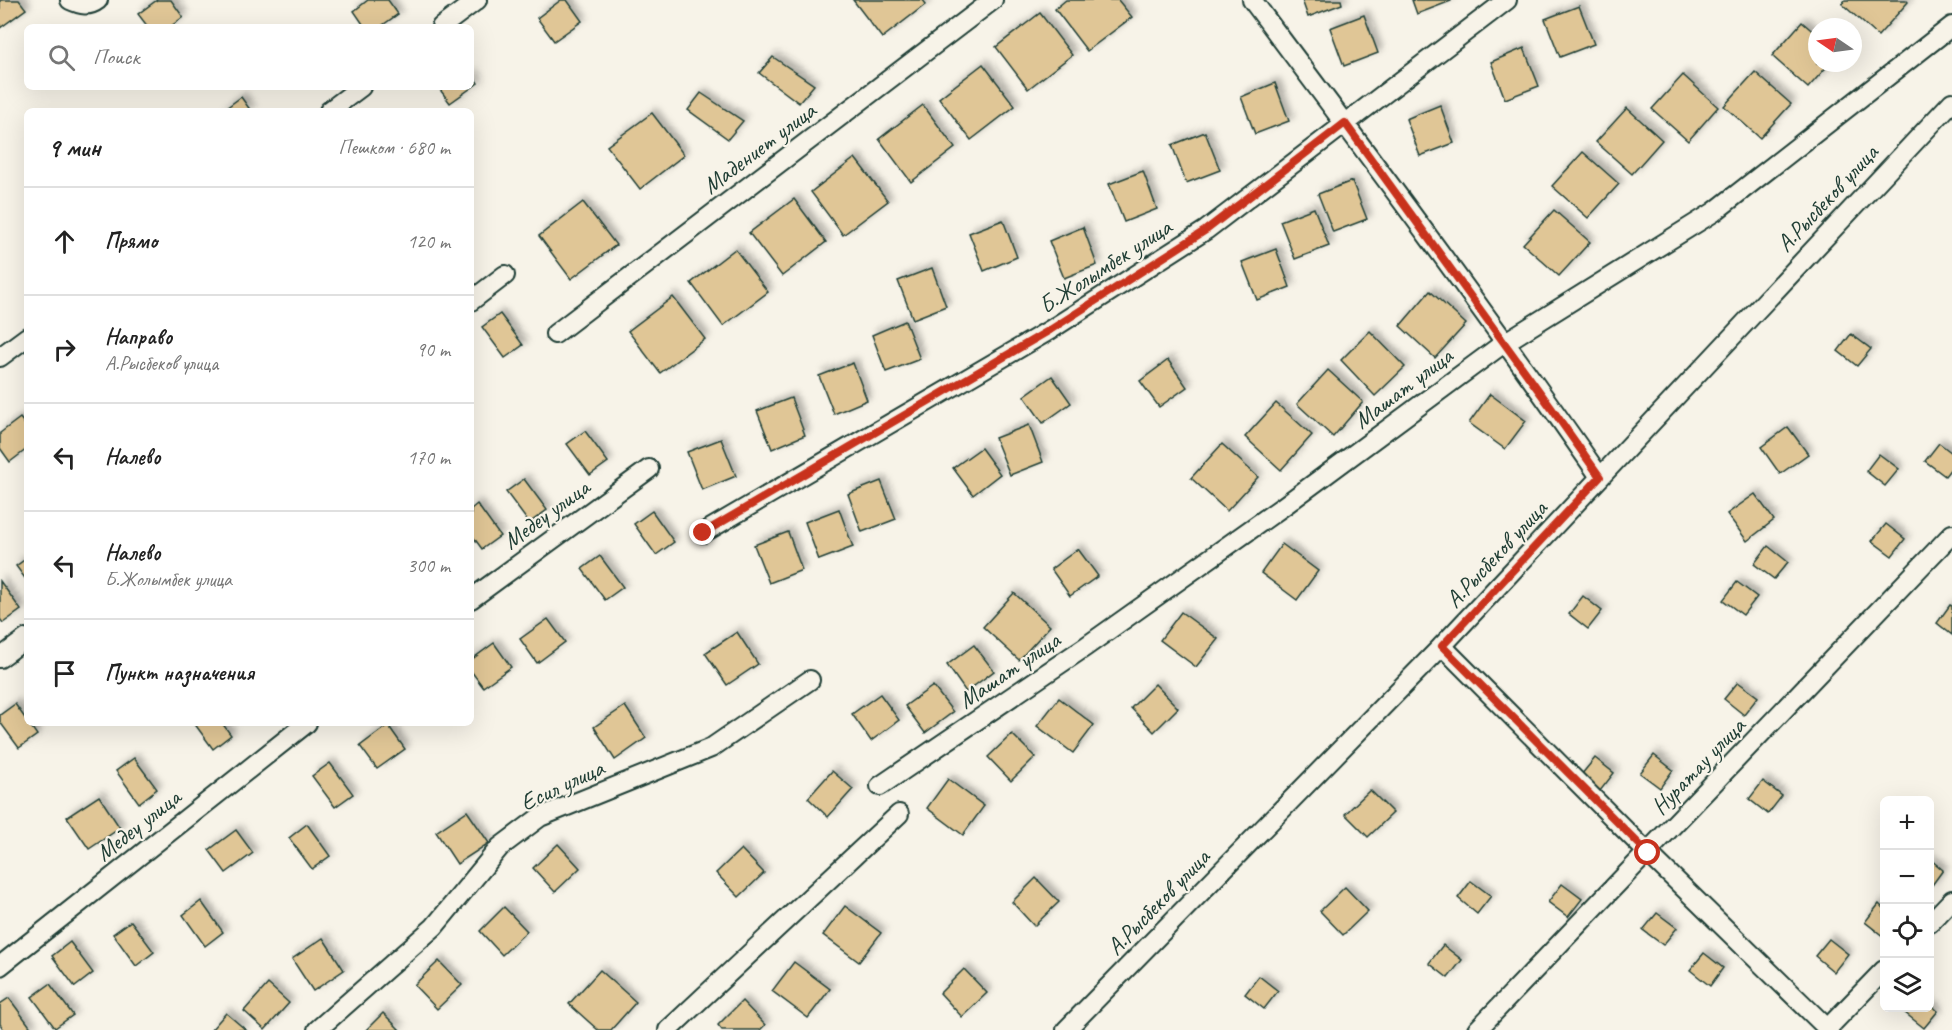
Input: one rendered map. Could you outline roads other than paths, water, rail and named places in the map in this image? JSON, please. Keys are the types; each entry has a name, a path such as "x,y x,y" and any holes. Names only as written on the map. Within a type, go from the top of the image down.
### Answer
{"street":[{"path":"70,0 81,5 93,4 98,0"},
{"path":"445,24 477,0"},
{"name":"Мадениет улица","path":"555,334 993,0"},
{"path":"1252,0 1345,123 1600,477"},
{"name":"Б.Жолымбек улица","path":"703,533 1070,317 1206,230 1507,0"},
{"name":"Машат улица","path":"880,786 1085,647 1257,526 1504,343 1714,212 1952,26"},
{"path":"333,108 357,90"},
{"name":"А.Рысбеков улица","path":"1066,1030 1442,646 1952,102"},
{"path":"474,298 505,274"},
{"path":"0,357 24,339"},
{"name":"Медеу улица","path":"474,597 649,469"},
{"name":"Нуратау улица","path":"1477,1030 1952,534"},
{"path":"0,658 24,640"},
{"path":"1442,646 1828,1030 1880,974"},
{"name":"Есил улица","path":"317,1030 434,927 500,847 540,817 711,748 810,680"},
{"name":"Медеу улица","path":"0,966 303,726"},
{"path":"668,1030 899,814"},
{"path":"1934,918 1952,900"}]}
